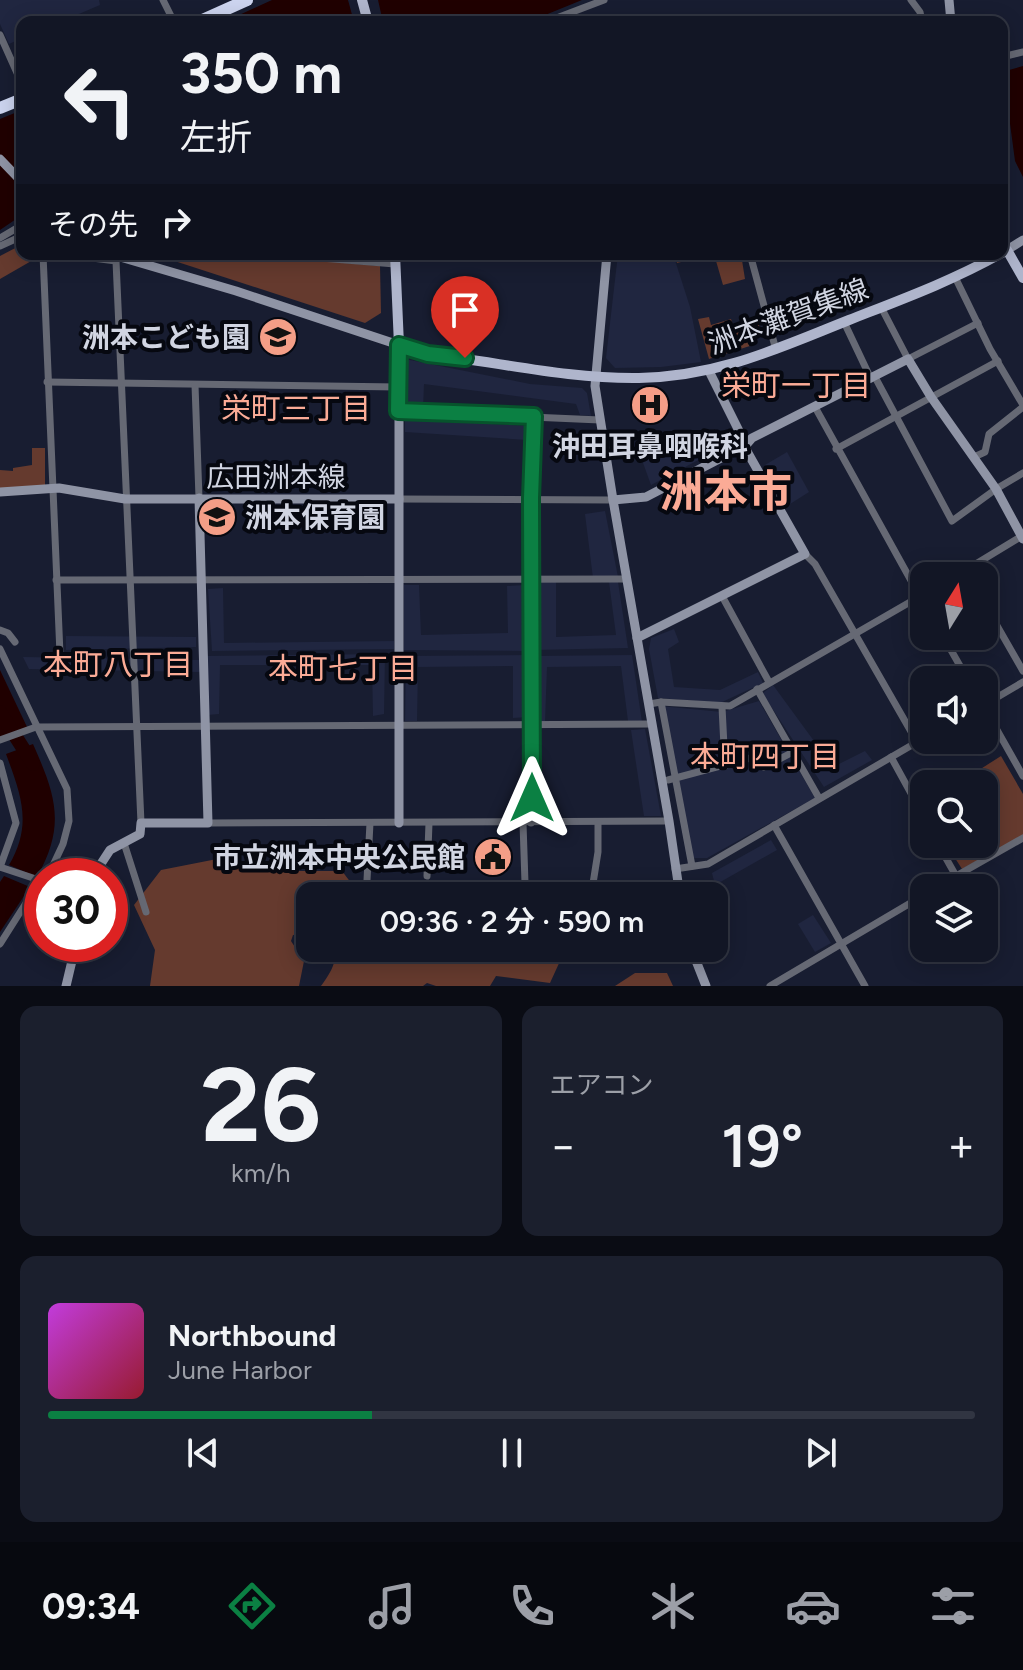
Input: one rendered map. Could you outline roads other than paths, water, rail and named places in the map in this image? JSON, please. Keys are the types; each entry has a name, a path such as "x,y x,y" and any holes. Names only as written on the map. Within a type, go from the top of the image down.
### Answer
{"highway":[{"path":"211,16 247,0"}],"main road":[{"path":"1008,256 1023,278"},
{"path":"395,260 399,345"},
{"name":"洲本灘賀集線","path":"399,345 428,354 582,377 664,377 709,371 776,350 955,277 984,260"}],"street":[{"path":"562,16 604,0"},
{"path":"0,35 16,71"},
{"path":"0,159 16,176"},
{"path":"43,260 60,654"},
{"path":"105,858 110,850 140,834 141,823 116,261 108,260"},
{"path":"130,260 399,345 399,823"},
{"path":"606,260 595,377 677,882"},
{"path":"752,260 776,350"},
{"path":"955,277 1023,406 989,434 985,452 974,457"},
{"path":"881,307 931,397 996,489 1022,538 984,562"},
{"path":"844,322 952,521 1023,473"},
{"path":"399,499 613,500 646,497 745,446 752,438 978,323"},
{"path":"836,449 998,361"},
{"path":"709,371 745,446 805,554 815,564 910,724"},
{"path":"47,382 398,387"},
{"path":"195,385 208,823"},
{"path":"815,407 910,577"},
{"path":"398,411 600,420"},
{"path":"525,882 532,725 531,498 534,416"},
{"name":"広田洲本線","path":"0,492 52,488 125,499 399,499"},
{"path":"637,638 805,554"},
{"path":"56,580 627,579"},
{"path":"722,596 769,682"},
{"path":"649,704 730,706 910,605"},
{"path":"998,627 1023,671"},
{"path":"0,630 8,633 15,642"},
{"path":"0,649 67,789 69,821 56,858"},
{"path":"998,697 1023,682"},
{"path":"757,689 819,798"},
{"path":"661,702 692,866"},
{"path":"722,707 725,766"},
{"path":"0,740 36,727 652,724"},
{"path":"998,731 1023,776"},
{"path":"675,869 708,864 910,746"},
{"path":"668,780 758,756 764,767 793,752"},
{"path":"891,757 910,792"},
{"path":"0,763 16,823 0,867 24,877"},
{"path":"0,794 9,791"},
{"path":"141,823 669,821"},
{"path":"367,880 370,823"},
{"path":"427,876 429,823"},
{"path":"593,882 598,823"},
{"path":"774,825 865,986"},
{"path":"960,874 1023,838"},
{"path":"124,843 146,912"},
{"path":"770,986 910,903"},
{"path":"0,944 24,906"},
{"path":"66,986 72,962"},
{"path":"697,962 706,986"}],"waterway":[{"path":"0,712 33,764"}],"place":[{"name":"洲本こども園","path":"278,337"},
{"name":"沖田耳鼻咽喉科","path":"650,405"},
{"name":"洲本保育園","path":"217,517"},
{"name":"市立洲本中央公民館","path":"493,857"}],"district":[{"name":"栄町一丁目","path":"796,386"},
{"name":"栄町三丁目","path":"296,409"},
{"name":"洲本市","path":"726,492"},
{"name":"本町八丁目","path":"118,665"},
{"name":"本町七丁目","path":"343,669"},
{"name":"本町四丁目","path":"765,757"}]}
